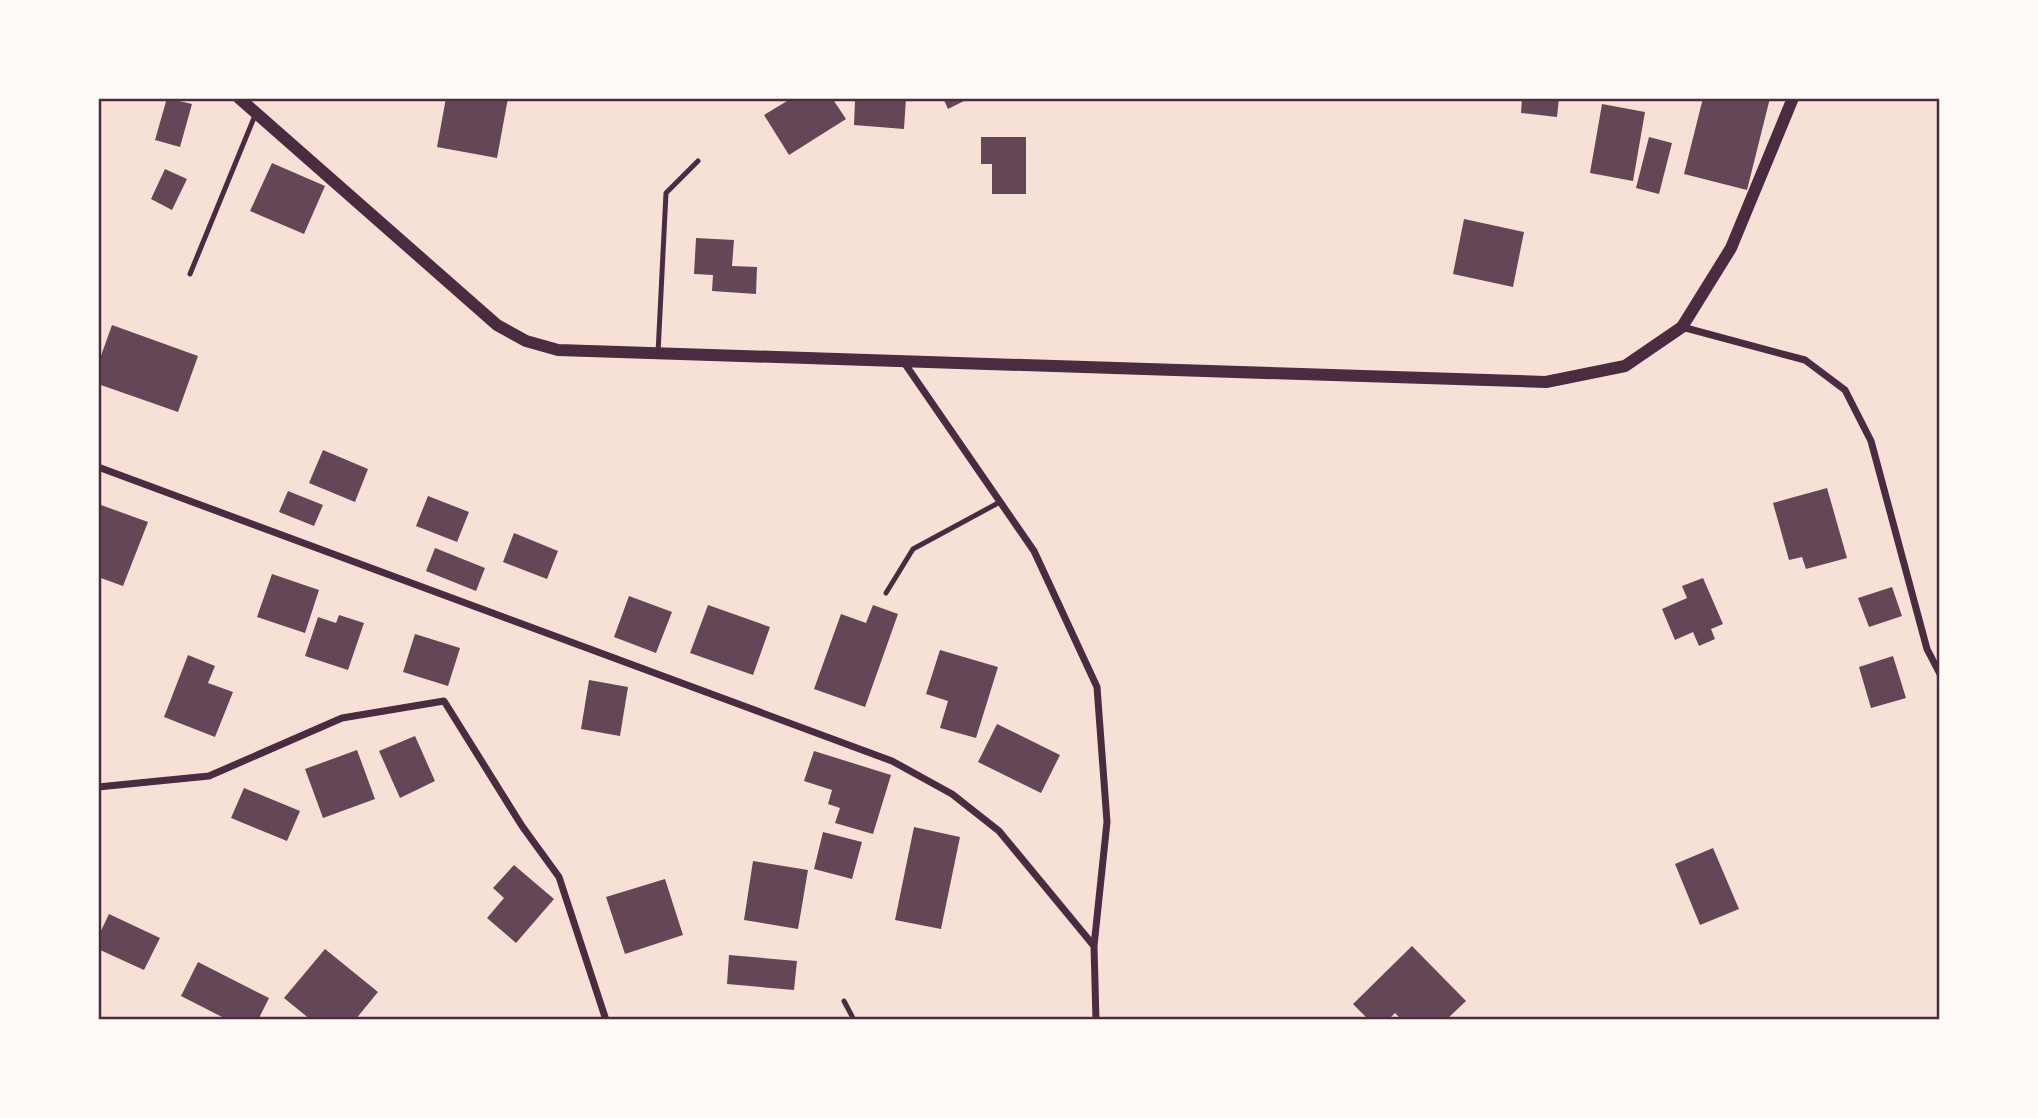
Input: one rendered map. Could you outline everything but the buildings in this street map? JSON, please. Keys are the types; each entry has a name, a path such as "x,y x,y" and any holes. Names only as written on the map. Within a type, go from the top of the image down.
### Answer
{"street":[{"path":"239,98 497,324 526,341 558,350 1546,382 1625,366 1682,327 1731,248 1793,98"},
{"path":"1682,327 1805,360 1844,390 1871,440 1927,649 1940,674"},
{"path":"902,360 1034,551 1097,687 1107,822 1094,946 1096,1020"},
{"path":"98,467 892,761 951,794 999,831 1094,946"},
{"path":"98,787 209,776 342,718 444,701 522,826 559,877 606,1020"}],"lane":[{"path":"190,274 256,113"},
{"path":"658,353 667,193 698,161"},
{"path":"886,593 913,549 1000,502"},
{"path":"844,1000 854,1020"}]}
